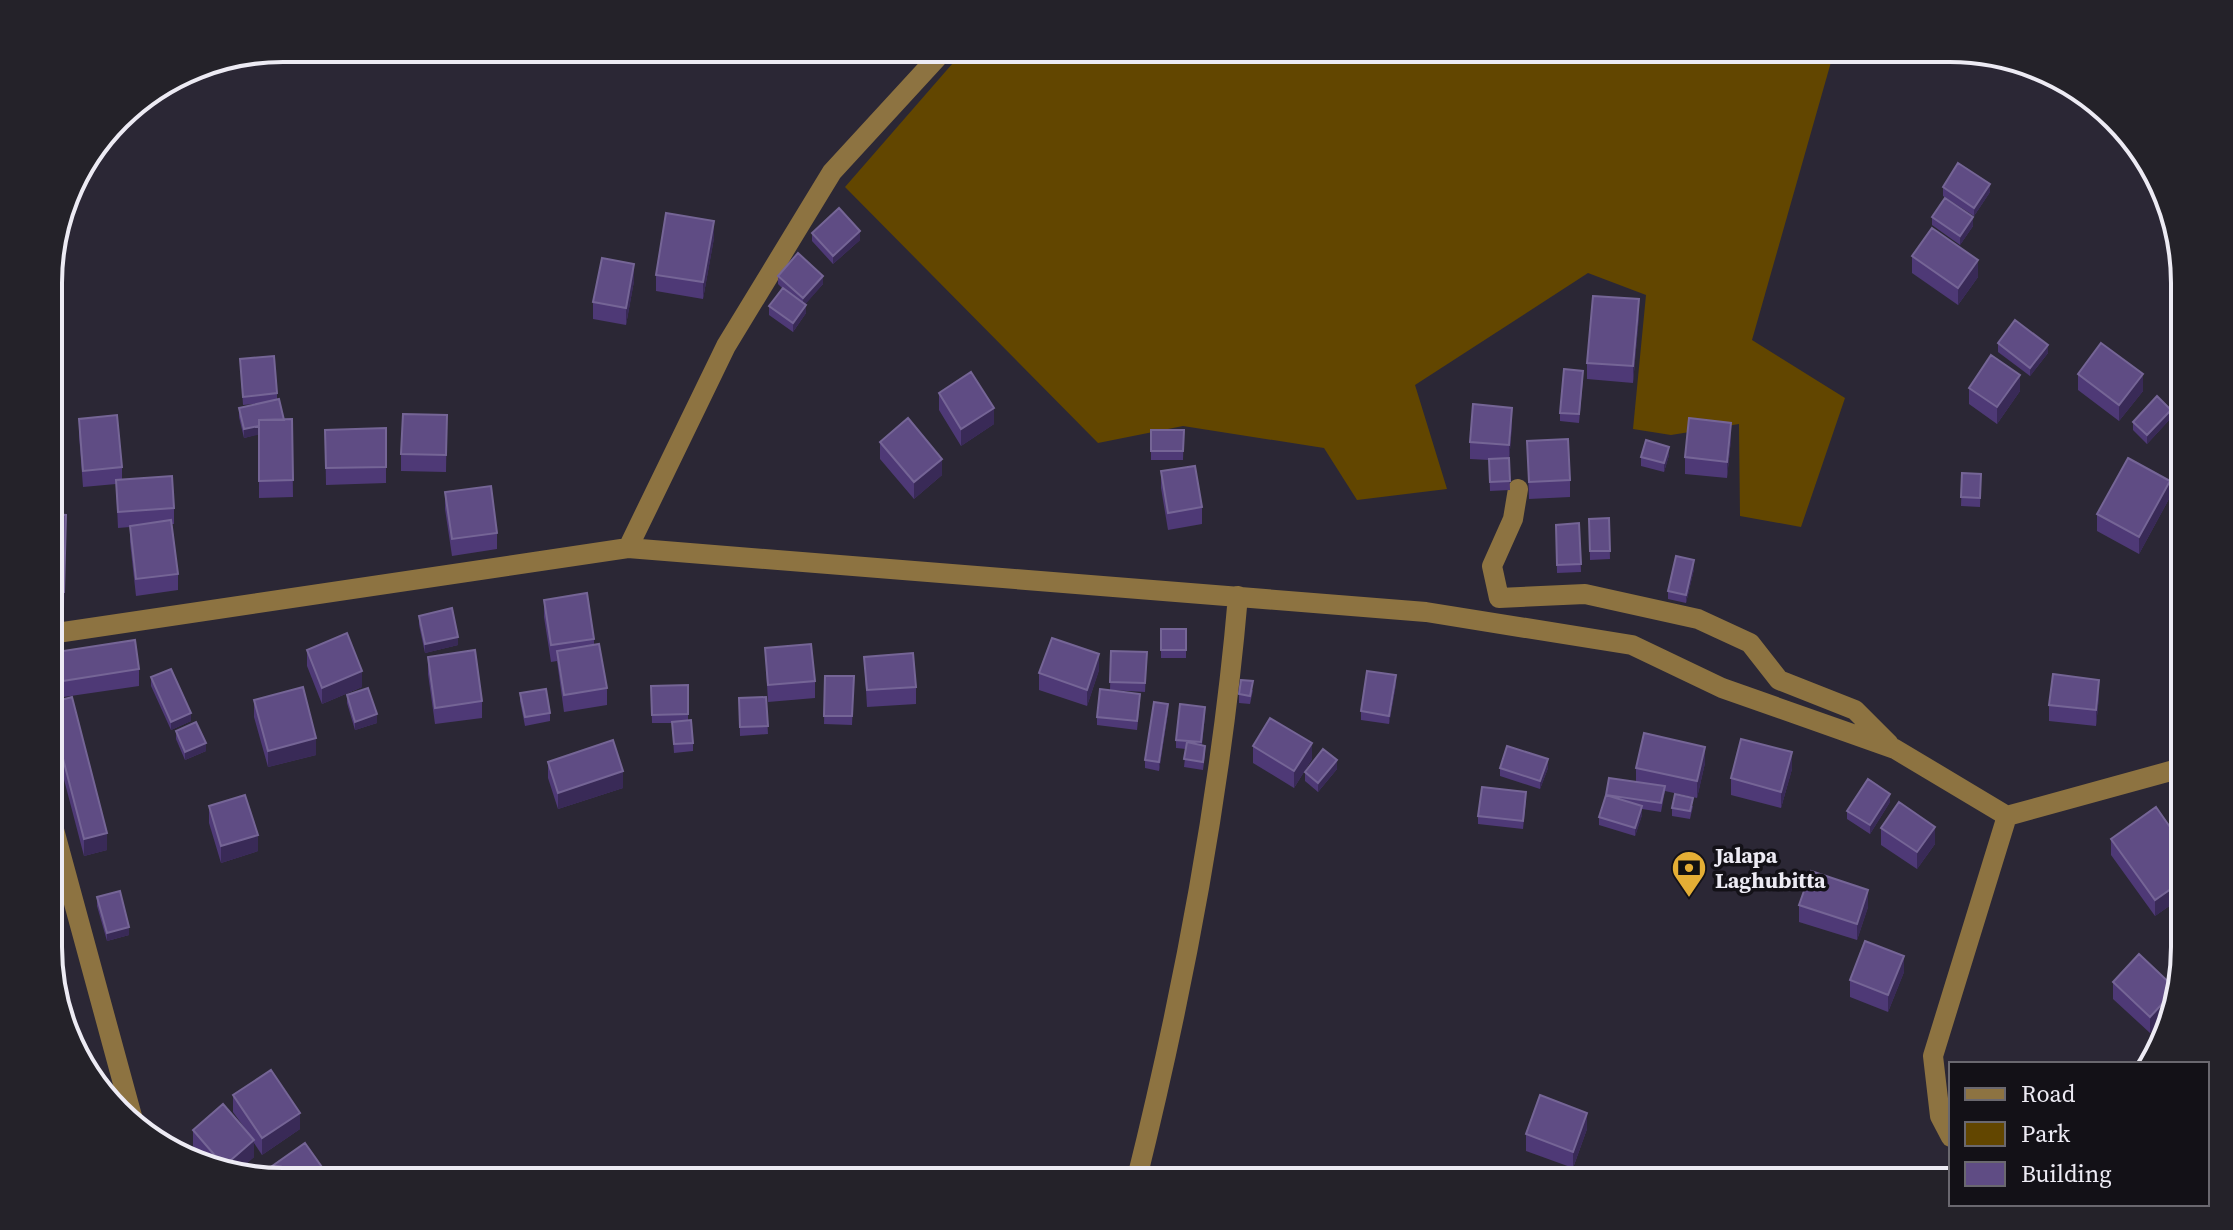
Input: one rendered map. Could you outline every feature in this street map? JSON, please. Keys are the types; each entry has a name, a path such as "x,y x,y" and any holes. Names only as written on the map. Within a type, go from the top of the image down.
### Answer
{"street":[{"path":"628,548 726,346 832,172 933,62"},
{"path":"1518,489 1513,519 1492,566 1499,598 1585,594 1698,619 1750,643 1779,680 1855,710 1895,749"},
{"path":"62,632 628,548 1426,612 1632,645 1722,688 1895,749 2007,816 2171,771"},
{"path":"1139,1168 1185,968 1209,833 1238,596"},
{"path":"1949,1133 1940,1116 1933,1056 2007,816"},
{"path":"62,859 129,1105"}],"green space":[{"path":"954,62 1831,62 1752,340 1845,398 1801,527 1740,516 1739,424 1671,435 1633,429 1646,295 1588,273 1415,385 1447,489 1357,500 1324,448 1183,426 1098,443 845,187"}],"building":[{"path":"1958,163 1990,184 1974,208 1943,187"},
{"path":"1945,198 1973,217 1960,236 1932,217"},
{"path":"839,208 860,231 833,256 812,233"},
{"path":"666,213 714,221 703,282 656,275"},
{"path":"1932,228 1978,260 1958,288 1912,256"},
{"path":"798,253 823,276 803,298 778,276"},
{"path":"602,258 634,264 626,308 593,302"},
{"path":"783,288 806,305 793,323 769,306"},
{"path":"1593,296 1639,299 1633,366 1587,363"},
{"path":"2015,320 2048,345 2030,368 1998,343"},
{"path":"2101,343 2143,374 2119,405 2078,374"},
{"path":"1991,355 2020,375 1997,407 1969,388"},
{"path":"274,356 277,393 243,397 240,359"},
{"path":"1564,369 1583,371 1579,414 1560,413"},
{"path":"971,372 994,408 961,429 939,393"},
{"path":"2157,396 2171,410 2147,435 2133,422"},
{"path":"279,399 284,420 259,420 259,426 244,429 239,408"},
{"path":"1473,404 1512,408 1509,445 1470,442"},
{"path":"403,414 447,415 446,455 401,454"},
{"path":"117,415 122,467 83,471 79,419"},
{"path":"908,418 942,459 914,482 880,442"},
{"path":"1689,418 1731,423 1727,462 1685,457"},
{"path":"292,419 293,480 259,481 259,420"},
{"path":"386,428 386,467 326,468 325,430"},
{"path":"1151,430 1184,430 1183,451 1151,451"},
{"path":"1568,439 1570,480 1529,482 1527,441"},
{"path":"1646,440 1669,447 1664,463 1641,457"},
{"path":"1509,458 1510,481 1490,482 1489,459"},
{"path":"2128,458 2170,481 2139,537 2097,514"},
{"path":"1195,466 1202,507 1168,513 1161,471"},
{"path":"1962,473 1981,474 1980,498 1961,497"},
{"path":"172,476 174,508 118,512 116,480"},
{"path":"491,486 497,533 452,539 445,492"},
{"path":"62,515 66,515 62,592"},
{"path":"1609,518 1610,551 1590,551 1589,519"},
{"path":"171,520 178,574 136,579 130,526"},
{"path":"1579,523 1581,564 1557,565 1556,525"},
{"path":"1676,556 1694,560 1686,595 1668,591"},
{"path":"587,593 594,639 551,645 544,600"},
{"path":"452,608 458,637 425,644 419,616"},
{"path":"1161,629 1186,629 1186,650 1161,650"},
{"path":"347,633 362,671 322,688 307,650"},
{"path":"1052,638 1099,654 1087,690 1039,673"},
{"path":"135,640 139,669 62,681 62,651"},
{"path":"599,644 607,688 564,695 557,651"},
{"path":"811,644 815,681 768,685 765,648"},
{"path":"475,650 482,701 435,708 428,657"},
{"path":"1111,651 1147,652 1145,683 1110,682"},
{"path":"913,653 916,687 867,690 864,657"},
{"path":"171,669 191,713 171,722 151,677"},
{"path":"1367,671 1396,675 1389,716 1361,711"},
{"path":"2053,674 2099,680 2096,710 2049,705"},
{"path":"825,676 854,676 852,716 824,716"},
{"path":"1241,680 1253,681 1250,696 1239,694"},
{"path":"688,685 688,714 652,715 651,686"},
{"path":"303,687 316,738 268,751 254,700"},
{"path":"368,688 377,714 355,722 347,695"},
{"path":"546,689 550,713 525,717 520,693"},
{"path":"1100,689 1140,694 1137,721 1097,717"},
{"path":"72,697 107,833 84,839 62,755 62,700"},
{"path":"766,697 768,726 740,727 739,698"},
{"path":"1154,702 1168,704 1159,762 1145,760"},
{"path":"1180,704 1205,707 1201,742 1176,740"},
{"path":"1270,718 1312,743 1294,771 1253,746"},
{"path":"691,720 693,743 674,744 672,722"},
{"path":"196,722 206,743 185,752 176,731"},
{"path":"1644,733 1705,747 1697,781 1636,768"},
{"path":"1741,739 1792,752 1781,792 1731,778"},
{"path":"613,740 623,771 558,793 548,762"},
{"path":"1187,742 1205,746 1203,762 1184,759"},
{"path":"1507,746 1548,759 1540,781 1500,768"},
{"path":"1323,749 1337,760 1318,783 1305,772"},
{"path":"1609,778 1665,786 1661,803 1606,795"},
{"path":"1868,779 1890,794 1870,825 1847,811"},
{"path":"1482,787 1526,792 1523,821 1478,816"},
{"path":"1675,794 1693,798 1690,811 1672,808"},
{"path":"245,795 258,835 221,846 209,806"},
{"path":"1606,795 1642,806 1635,828 1599,817"},
{"path":"1899,802 1935,827 1917,852 1881,828"},
{"path":"2156,807 2171,828 2171,889 2155,900 2111,839"},
{"path":"1811,871 1868,890 1857,924 1799,905"},
{"path":"120,891 129,927 107,933 97,897"},
{"path":"1865,941 1904,956 1888,995 1850,980"},
{"path":"2139,954 2168,982 2163,1003 2150,1017 2113,982"},
{"path":"271,1070 300,1113 262,1138 233,1095"},
{"path":"1540,1095 1587,1113 1573,1152 1526,1134"},
{"path":"223,1104 254,1140 230,1161 216,1157 193,1130"},
{"path":"305,1143 323,1168 283,1168 269,1168"}],"place":[{"name":"Jalapa Laghubitta","path":"1689,899"}]}
